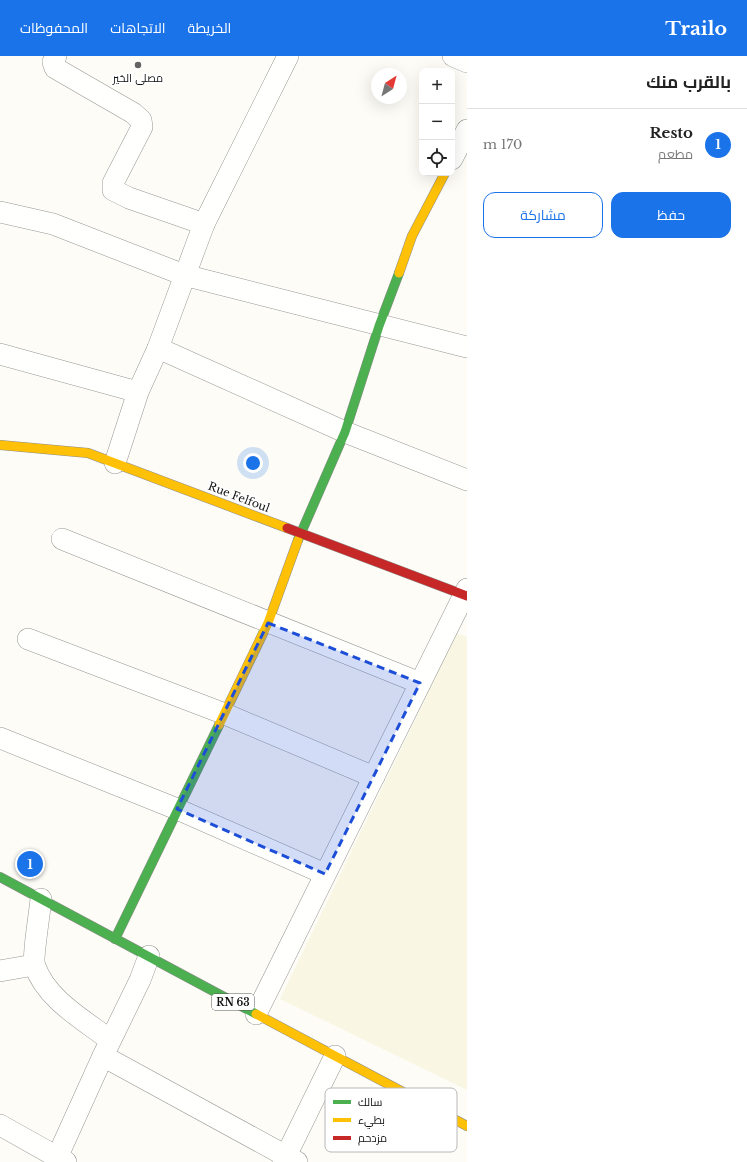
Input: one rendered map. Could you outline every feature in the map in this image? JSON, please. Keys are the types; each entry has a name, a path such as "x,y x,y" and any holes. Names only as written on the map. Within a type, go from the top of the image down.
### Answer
{"street":[{"path":"56,56 53,62 55,68 133,113 141,120 142,127 113,183 114,190 129,198 204,224"},
{"path":"115,463 138,392 158,348 204,224 288,56"},
{"path":"453,56 467,62"},
{"path":"455,153 467,130"},
{"path":"115,939 268,623 301,533 345,432 379,326 412,236 443,176"},
{"path":"0,212 53,224 184,276 467,347"},
{"path":"158,348 345,432 467,480"},
{"path":"0,354 138,392"},
{"name":"Rue Felfoul","path":"0,444 88,453 466,593"},
{"path":"62,539 420,683"},
{"path":"256,1014 466,593"},
{"path":"28,639 225,714 374,777"},
{"path":"0,738 177,809 325,874"},
{"name":"RN 63","path":"0,877 395,1088"},
{"path":"41,899 34,965 46,987 107,1048 289,1160 335,1056"},
{"path":"0,1124 59,1160 107,1048 140,980 149,956"},
{"path":"0,971 34,965"},
{"name":"RN 63","path":"457,1121 467,1126"}],"highlighted area":[{"path":"268,623 420,683 325,874 177,809"}],"shaded area":[{"path":"457,633 467,637 467,1090 280,999"}],"traffic: fast":[{"path":"298,540 345,432 379,326 399,273"},
{"path":"115,939 219,725"},
{"path":"0,877 256,1014"}],"traffic: slow":[{"path":"399,273 412,236 443,176"},
{"path":"0,445 88,453 287,528"},
{"path":"219,725 268,623 298,540"},
{"path":"256,1014 395,1088"},
{"path":"457,1121 467,1126"}],"traffic: jam":[{"path":"287,528 467,596"}],"place":[{"name":"مصلى الخير","path":"138,65"},
{"name":"Resto","path":"30,864"}]}
